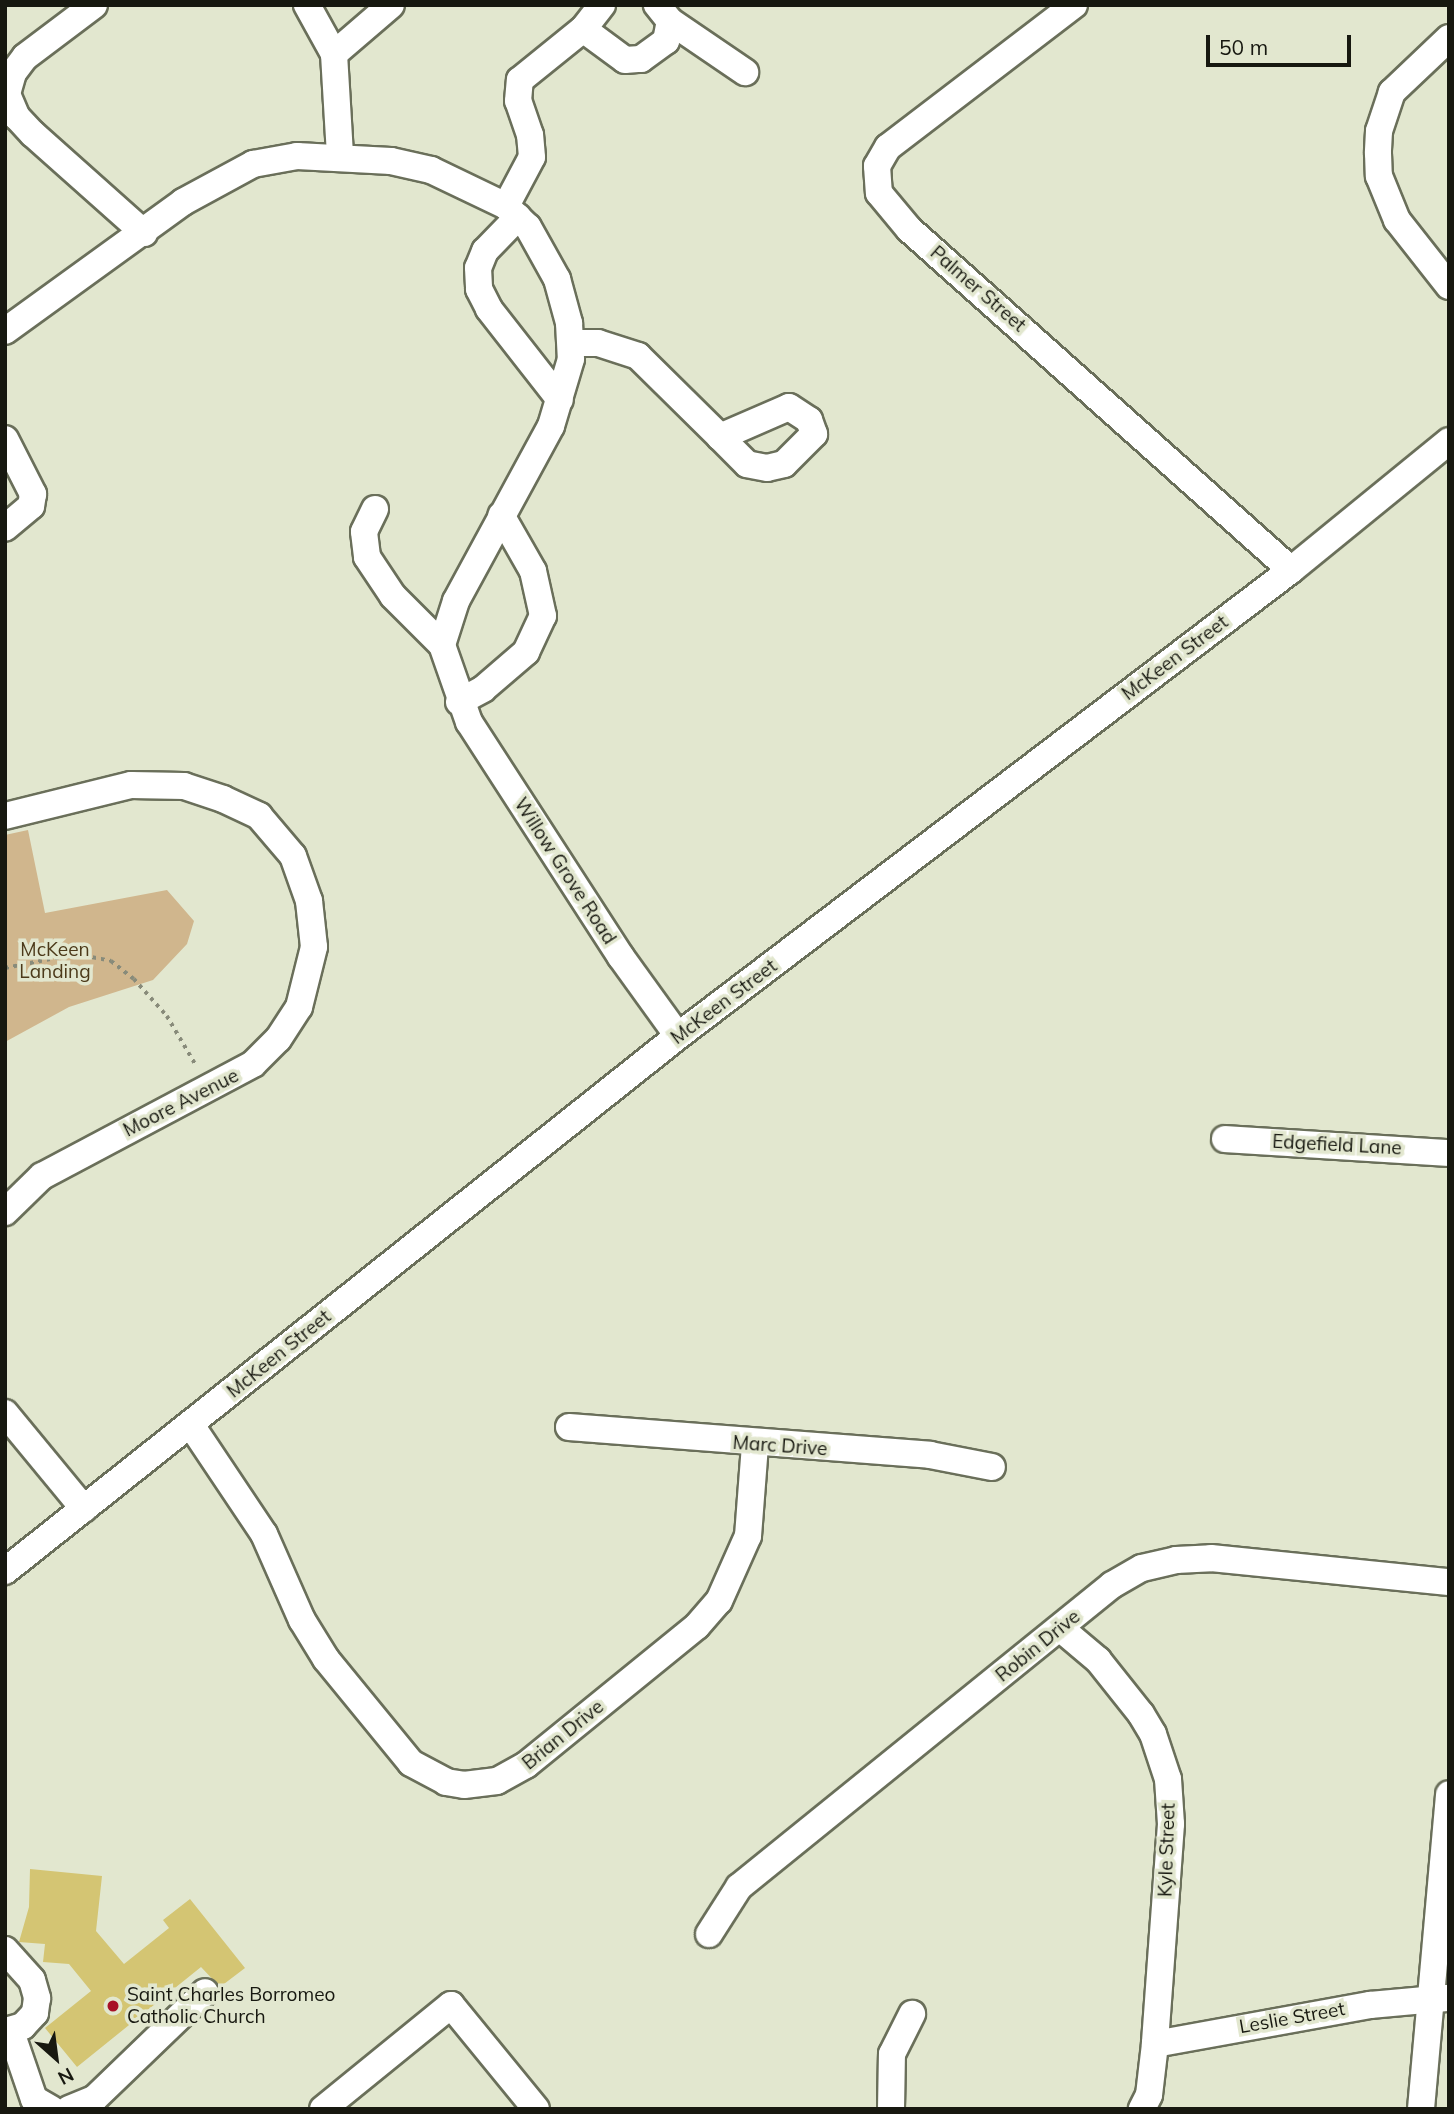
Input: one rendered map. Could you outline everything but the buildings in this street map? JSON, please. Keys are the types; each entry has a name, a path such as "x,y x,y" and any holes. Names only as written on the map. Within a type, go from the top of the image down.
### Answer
{"street":[{"path":"94,5 25,57 13,73 7,94 17,117 33,134 144,233"},
{"path":"307,5 334,54 341,156"},
{"path":"334,54 391,5"},
{"path":"560,400 489,309 479,289 478,268 485,251 512,212 531,157 530,135 518,101 520,80 583,29 603,5"},
{"name":"Palmer Street","path":"1074,5 888,147 877,166 879,193 909,229 1291,570"},
{"path":"583,29 625,60 641,60 666,41 664,13"},
{"path":"664,13 745,72"},
{"path":"1449,38 1392,92 1379,131 1378,153 1379,176 1397,220 1449,286"},
{"path":"5,331 221,178 253,164 297,156 341,156 431,170 512,212 552,267 572,343 560,400 456,601 442,645"},
{"path":"572,343 598,343 638,356 720,437"},
{"path":"5,439 33,494 31,506 5,528"},
{"name":"McKeen Street","path":"5,1571 678,1036 1291,570 1449,441"},
{"name":"Willow Grove Road","path":"375,509 364,532 367,557 393,596 442,645 460,702 621,957 678,1036"},
{"path":"460,702 483,689 526,652 543,616 533,571 501,515"},
{"name":"Moore Avenue","path":"5,816 96,791 164,783 223,799 259,816 279,836 293,856 309,901 314,947 309,979 299,1007 278,1039 253,1064 42,1176 5,1212"},
{"name":"Edgefield Lane","path":"1225,1139 1449,1153"},
{"path":"5,1413 83,1508"},
{"name":"Brian Drive","path":"191,1424 264,1534 302,1620 326,1659 411,1763 446,1782 464,1785 498,1781 526,1765 697,1626 719,1601 748,1536 755,1445"},
{"name":"Marc Drive","path":"569,1427 755,1445 930,1455 992,1467"},
{"name":"Robin Drive","path":"709,1934 739,1887 1112,1585 1142,1568 1176,1560 1211,1558 1449,1582"},
{"name":"Kyle Street","path":"1060,1628 1098,1660 1141,1714 1153,1734 1168,1779 1171,1824 1155,2044 1149,2095 1142,2109"},
{"path":"1421,2109 1440,1998 1449,1794"},
{"path":"5,1950 32,1980 37,1998 35,2013 8,2031 34,2099 51,2109"},
{"path":"69,2109 94,2099 205,1992"},
{"name":"Leslie Street","path":"1155,2044 1370,2005 1440,1998"},
{"path":"323,2109 451,2005 536,2109"},
{"path":"891,2109 892,2054 912,2014"}],"path":[{"path":"5,968 76,954 111,961 134,979 167,1016 210,1089"}],"green space":[{"name":"McKeen Landing","path":"28,830 45,913 167,890 194,921 187,944 153,980 69,1007 5,1042 5,835"}],"place":[{"name":"Saint Charles Borromeo Catholic Church","path":"113,2006"}]}
